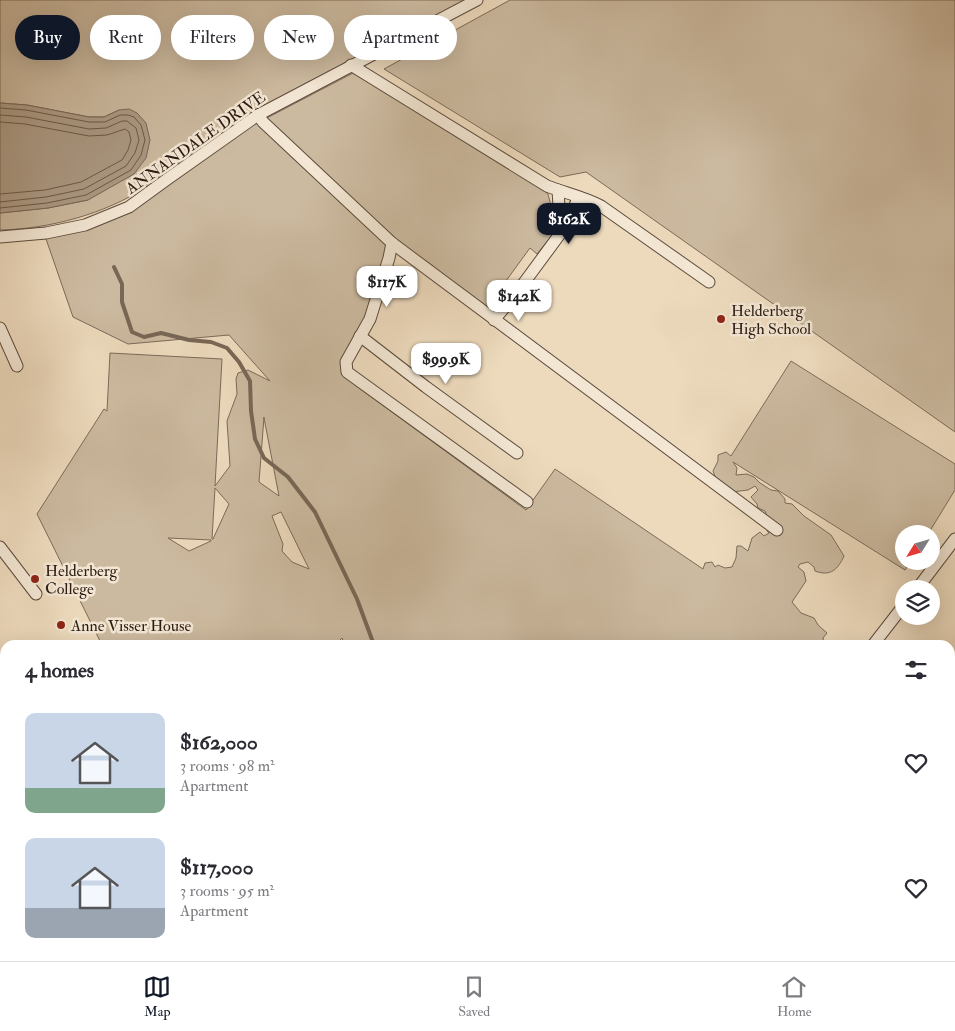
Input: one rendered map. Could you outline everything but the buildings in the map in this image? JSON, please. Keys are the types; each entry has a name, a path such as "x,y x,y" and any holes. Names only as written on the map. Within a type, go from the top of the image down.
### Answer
{"street":[{"name":"ANNANDALE DRIVE","path":"0,238 85,225 129,207 258,115 477,0"},
{"path":"351,65 547,186 602,206 709,282"},
{"path":"258,115 263,122 392,243 777,530"},
{"path":"558,190 561,213 565,220"},
{"path":"494,320 560,234 565,220 572,212 578,198"},
{"path":"392,243 370,319 346,362 348,374 527,502"},
{"path":"0,328 17,366"},
{"path":"360,336 516,453"},
{"path":"924,580 955,539"},
{"path":"0,547 36,594"},
{"path":"877,640 895,617"}],"shaded area":[{"path":"0,0 471,0 444,15 344,15 344,60 363,60 209,146 205,143 169,171 130,197 95,212 57,223 38,227 0,230 0,213 48,208 88,200 119,110 104,117 89,117 27,105 0,103"},
{"path":"510,0 955,0 955,432 586,172 560,177 384,69 400,60 457,60 457,29"},
{"path":"353,73 534,183 548,194 557,229 537,254 530,248 503,285 510,291 494,309 483,308 394,240 265,119"},
{"path":"257,122 385,240 388,254 368,317 343,364 359,388 526,510 555,469 703,569 705,563 712,562 715,567 718,565 725,568 732,567 736,558 737,546 741,546 748,551 752,538 760,532 764,536 769,533 767,531 769,521 765,511 758,508 751,497 758,490 755,486 748,490 732,492 716,479 713,471 718,461 718,455 726,452 731,456 791,361 955,464 955,490 934,525 895,525 895,564 733,462 737,468 736,475 747,474 771,490 778,491 785,499 785,503 792,504 804,516 831,535 844,556 839,565 830,572 821,573 815,571 814,567 808,562 800,564 798,567 804,572 806,581 792,602 801,613 814,618 818,625 827,633 823,640 343,640 342,638 340,640 100,640 37,514 104,409 107,411 110,353 222,359 215,486 230,466 227,421 237,394 236,379 238,373 248,370 270,381 229,335 128,344 73,317 45,236 86,230","holes":["264,417 279,496 259,482","215,488 229,504 213,539 212,539","281,512 309,569 292,562 282,551 283,544 272,516","168,538 211,540 189,551"]}],"water":[{"path":"0,103 27,105 89,117 104,117 119,110 129,109 137,113 146,123 150,140 146,158 134,174 88,200 48,208 0,213"}],"waterway":[{"path":"114,267 122,284 122,302 132,332 144,337 161,333 189,340 211,342 227,348 239,362 250,381 251,411 255,439 264,458 288,477 315,512 357,599 372,640"}],"place":[{"name":"Helderberg High School","path":"721,319"},
{"name":"Helderberg College","path":"35,579"},
{"name":"Anne Visser House","path":"61,625"}]}
